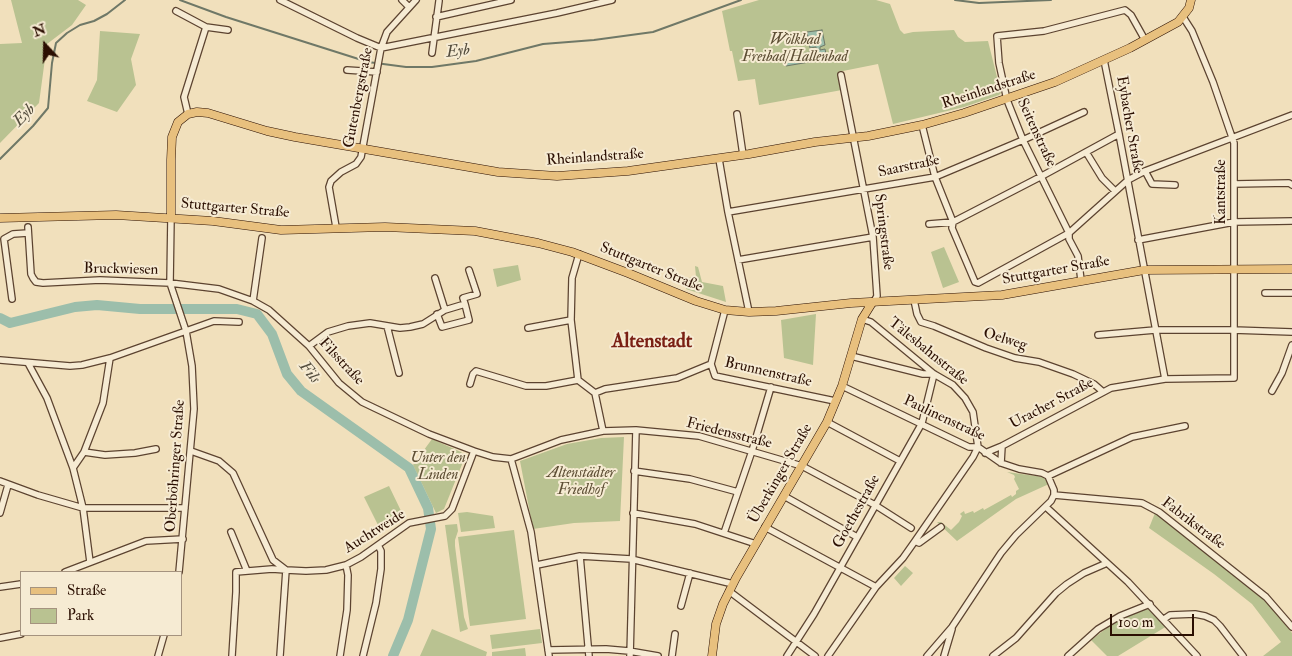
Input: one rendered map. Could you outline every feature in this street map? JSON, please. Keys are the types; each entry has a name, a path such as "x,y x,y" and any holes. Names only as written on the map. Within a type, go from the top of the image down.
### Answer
{"main road":[{"path":"1183,17 1189,8 1191,0"},
{"name":"Eybacher Straße","path":"1104,60 1145,40 1183,17"},
{"name":"Rheinlandstraße","path":"188,114 197,112 208,113 267,131 498,172 536,176 580,175 628,171 719,159 815,142 854,138 922,125 1006,100 1055,82 1104,60"},
{"path":"171,217 172,137 178,122 188,114"},
{"name":"Stuttgarter Straße","path":"0,218 97,215 171,217 281,230 336,227 400,227 475,231 538,243 579,254 628,272 696,301 725,310 749,312 1002,295 1144,270 1292,269"},
{"name":"Überkinger Straße","path":"712,656 719,614 731,588 802,466 836,402 862,319 872,303"}],"street":[{"path":"280,0 290,2 381,50 433,37 557,13 612,0"},
{"path":"402,0 409,7"},
{"name":"Gutenbergstraße","path":"336,227 329,187 331,181 340,172 356,164 360,157 381,50 387,32 416,0"},
{"path":"436,17 511,0"},
{"path":"432,53 439,1"},
{"name":"Seitenstraße","path":"1081,280 1078,256 1069,240 1069,233 1023,140 1006,100 998,64 997,36 1001,34 1044,31 1125,10 1131,15 1145,40"},
{"path":"176,11 206,27 228,30"},
{"name":"Kantstraße","path":"1183,17 1192,30 1233,138 1234,378"},
{"path":"188,114 184,97 206,27"},
{"name":"Eybacher Straße","path":"953,222 952,228 975,282 978,283 1069,233 1128,180 1104,60"},
{"path":"347,70 377,70"},
{"name":"Springstraße","path":"841,75 872,237 877,296 872,303"},
{"name":"Saarstraße","path":"728,212 935,177 1084,112"},
{"path":"736,114 743,155"},
{"path":"1165,379 1128,180 1145,171 1291,116"},
{"path":"922,125 935,177 953,222"},
{"path":"929,224 953,222 1119,134"},
{"path":"1086,152 1102,178 1115,191"},
{"path":"719,159 749,312"},
{"path":"1145,171 1152,184 1175,185"},
{"path":"1234,184 1290,183 1292,185"},
{"name":"Oberböhringer Straße","path":"171,217 170,283 186,331 192,366 194,409 179,571"},
{"path":"1138,240 1234,222 1292,221"},
{"name":"Bruckwiesen","path":"12,299 4,239 13,234 28,230 31,274 36,282 100,280 170,283 219,289 253,301"},
{"path":"738,260 872,237"},
{"path":"253,301 262,238"},
{"path":"579,254 572,278 571,320 578,380 595,393 603,431"},
{"path":"437,314 442,327 469,320 463,298 477,294 469,270"},
{"path":"435,278 445,310"},
{"path":"1265,293 1292,293"},
{"name":"Oelweg","path":"914,300 921,322 1014,358 1039,362 1073,374 1094,384 1102,391"},
{"name":"Filsstraße","path":"253,301 269,310 309,346 339,383 362,402 429,434 474,450"},
{"path":"309,346 328,332 348,326 370,323 410,328 423,324 445,310 465,304"},
{"path":"711,364 725,310"},
{"name":"Tälesbahnstraße","path":"862,319 871,322 934,374 953,385 965,398 973,412 978,446"},
{"path":"528,328 571,320"},
{"path":"0,360 70,366 110,358 214,322 239,322"},
{"path":"387,326 399,373"},
{"path":"1098,335 1155,330 1292,332"},
{"path":"1272,392 1282,373 1292,345"},
{"path":"851,356 923,374 934,374"},
{"path":"73,468 84,452 103,403 110,358"},
{"path":"28,363 47,398 73,468 83,508 90,562"},
{"name":"Brunnenstraße","path":"595,393 605,389 677,378 711,364 715,376 836,402"},
{"path":"470,384 476,371 526,386 546,386 578,380"},
{"name":"Goethestraße","path":"787,656 797,643 922,423 934,374"},
{"name":"Uracher Straße","path":"988,455 1102,391 1111,388 1165,379 1234,378"},
{"name":"Paulinenstraße","path":"842,386 970,447 978,446 1001,463 1048,476"},
{"path":"724,533 752,451 771,387"},
{"path":"826,422 900,461"},
{"path":"927,656 952,628 1001,553 1016,535 1046,507 1054,495 1054,490 1048,476 1132,437 1185,426"},
{"path":"630,653 631,558 636,430"},
{"name":"Friedensstraße","path":"511,459 561,440 603,431 636,430 699,436 802,466 875,505 911,528"},
{"path":"828,656 876,587 903,558 973,457 978,446"},
{"name":"Uracher Straße","path":"1001,463 1002,446"},
{"path":"84,452 104,455 135,453 156,449"},
{"path":"474,450 493,457 511,459 531,532 549,653 630,653 658,656"},
{"name":"Auchtweide","path":"247,571 272,569 326,570 346,565 409,523 445,516 452,509 474,450"},
{"path":"191,451 219,460 234,473 273,560 286,570 280,656"},
{"path":"634,471 690,479 738,492"},
{"path":"0,481 83,508 185,508"},
{"path":"0,513 8,485"},
{"name":"Fabrikstraße","path":"1054,495 1142,503 1159,512 1266,597 1292,627"},
{"path":"784,496 857,537"},
{"path":"1046,507 1150,604 1197,656"},
{"path":"633,514 689,523 756,544"},
{"path":"765,527 876,587"},
{"path":"915,541 918,543 942,527"},
{"path":"232,532 247,571 236,572 232,656"},
{"path":"68,571 146,541 183,539"},
{"path":"363,656 376,603 381,569 381,551 378,545"},
{"path":"537,565 580,556 631,558 690,573 731,588 815,656"},
{"path":"580,556 589,653"},
{"path":"993,656 1016,638 1056,593 1084,573 1106,563"},
{"path":"340,656 346,610 348,575 346,565"},
{"path":"681,606 690,573"},
{"path":"0,587 20,584"},
{"path":"1068,656 1098,629 1120,616 1150,604"},
{"path":"1164,619 1170,615 1195,614 1214,620 1243,656"},
{"path":"944,656 952,628"},
{"path":"0,638 20,634"},
{"path":"672,656 675,634"},
{"path":"158,656 164,636"}],"green space":[{"path":"11,0 78,0 86,5 72,25 47,44 39,103 0,143 0,44 22,43"},
{"name":"Wölkbad Freibad/Hallenbad","path":"759,0 876,0 890,4 900,30 904,34 954,30 958,37 965,42 988,41 1001,93 964,107 893,124 878,64 838,72 842,90 759,105 755,79 738,81 722,11"},
{"path":"100,31 140,34 131,59 136,85 117,112 87,101 97,80"},
{"path":"944,247 959,282 943,288 931,252"},
{"path":"518,265 521,280 497,287 493,269"},
{"path":"695,266 698,267 702,282 723,286 726,302 686,289 690,277 696,277"},
{"path":"816,314 813,365 784,358 781,320"},
{"name":"Altenstädter Friedhof","path":"624,437 620,521 574,523 533,529 520,461 567,444 601,438"},
{"name":"Unter den Linden","path":"432,439 461,452 465,457 444,509 436,513 413,465"},
{"path":"1007,472 1043,477 1049,484 1016,499 957,541 937,522 941,522 951,530 959,522 962,516 960,514 964,511 965,514 973,511 974,513 983,508 984,510 1011,495 1012,497 1019,489 1014,475"},
{"path":"389,486 402,513 378,525 364,497"},
{"path":"467,512 493,516 495,528 461,532 458,513"},
{"path":"1155,513 1264,598 1292,633 1292,656 1263,656 1281,642 1252,604 1214,574 1149,528"},
{"path":"457,524 458,531 455,546 464,617 468,629 460,632 445,525"},
{"path":"514,530 526,619 470,626 458,537"},
{"path":"905,566 913,573 901,586 894,578"},
{"path":"1151,609 1167,626 1118,656 1107,656 1091,640 1119,619"},
{"path":"432,629 487,652 486,656 420,656"},
{"path":"540,629 542,643 492,649 490,635"},
{"path":"525,648 526,656 492,656 492,652"}],"shaded area":[{"path":"822,30 825,45 820,47 820,50 825,49 827,59 786,66 784,56 794,54 795,61 806,59 805,53 816,51 816,47 810,48 807,32"}],"waterway":[{"name":"Eyb","path":"0,159 48,108 52,63 56,43 67,33 80,25 94,21 107,14 125,0"},
{"name":"Eyb","path":"180,0 226,17 368,62 406,67 432,67 476,61 543,44 594,40 653,32 741,0"},
{"name":"Eyb","path":"955,0 979,3 1051,0"},
{"name":"Fils","path":"0,318 10,323 75,307 97,305 140,309 237,309 257,314 272,334 287,374 301,391 409,468 428,508 431,529 408,620 393,656"}],"district":[{"name":"Altenstadt","path":"652,343"}]}
